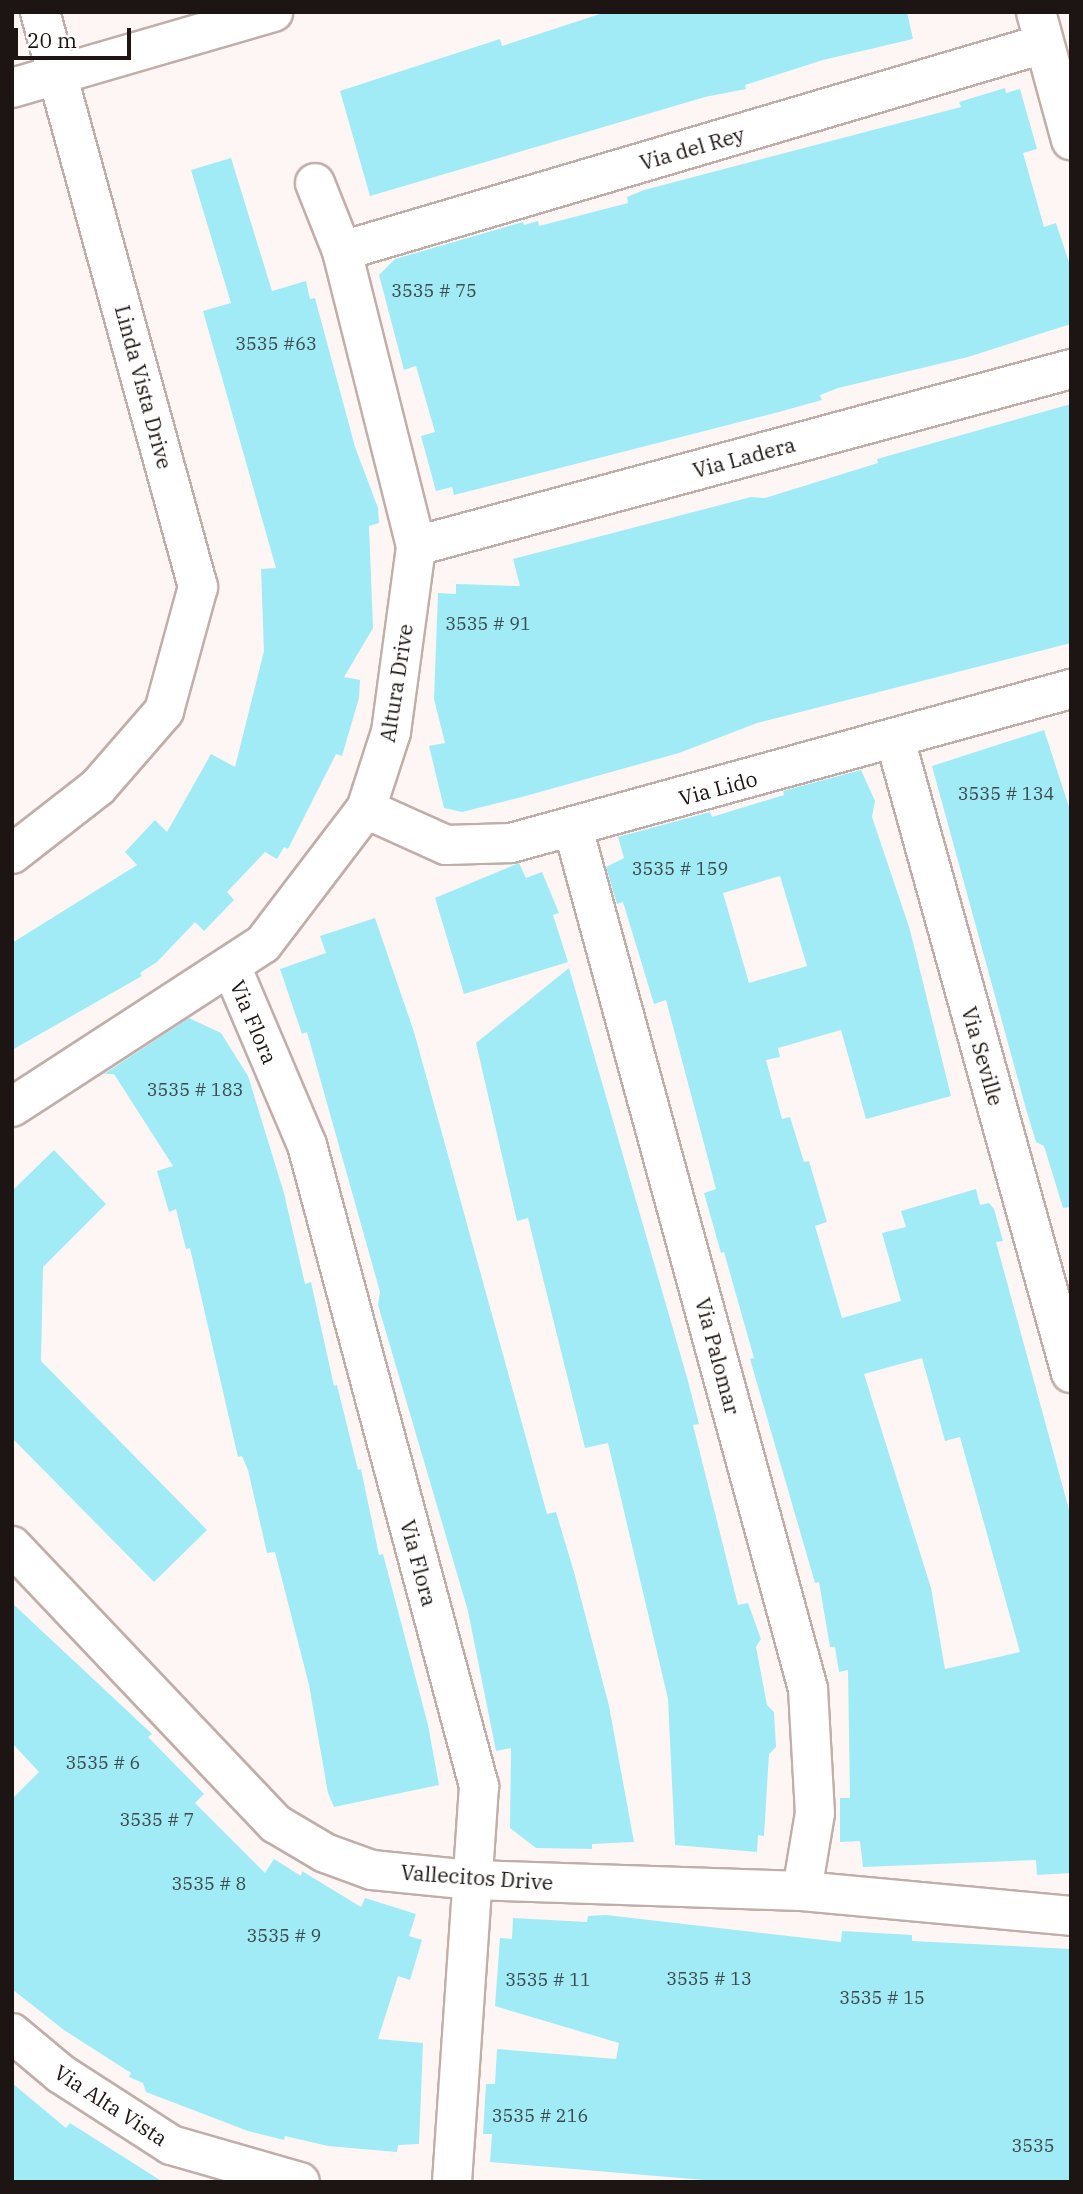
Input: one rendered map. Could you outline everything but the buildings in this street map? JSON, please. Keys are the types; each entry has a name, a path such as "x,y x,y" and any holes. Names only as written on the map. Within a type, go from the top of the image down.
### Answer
{"street":[{"name":"Linda Vista Drive","path":"12,854 98,787 164,711 198,587 60,74 40,12"},
{"path":"12,88 273,12"},
{"path":"1040,28 1071,140"},
{"name":"Via del Rey","path":"342,251 1040,28"},
{"name":"Altura Drive","path":"12,1107 263,944 366,809 391,732 416,545 342,251 315,183"},
{"name":"Via Ladera","path":"416,545 1071,369"},
{"name":"Via Lido","path":"366,809 446,845 511,843 1071,689"},
{"name":"Via Seville","path":"895,739 1071,1373"},
{"name":"Via Palomar","path":"573,828 808,1689 816,1813 802,1891"},
{"name":"Via Flora","path":"230,966 307,1145 479,1786 452,2182"},
{"name":"Vallecitos Drive","path":"12,1546 276,1824 325,1853 372,1870 473,1880 802,1891 1071,1916"},
{"name":"Via Alta Vista","path":"12,2032 61,2074 171,2146 300,2182"}]}
